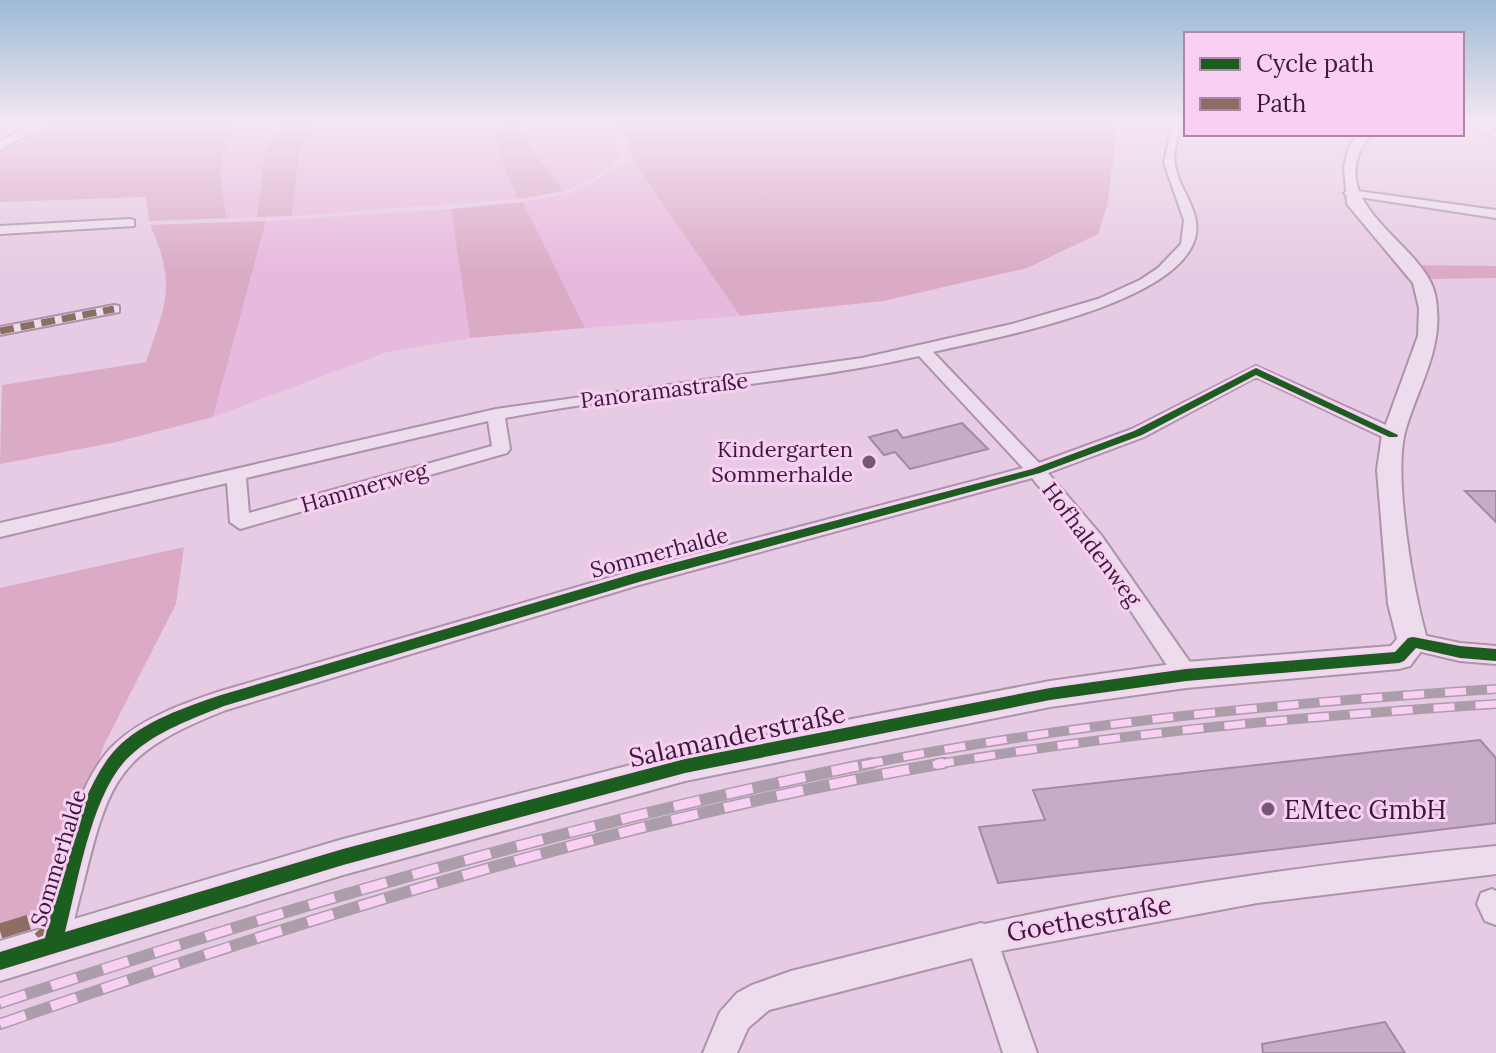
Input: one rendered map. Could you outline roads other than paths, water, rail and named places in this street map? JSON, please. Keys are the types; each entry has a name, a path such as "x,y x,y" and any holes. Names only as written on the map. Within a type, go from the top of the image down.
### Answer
{"street":[{"name":"Panoramastraße","path":"0,530 496,414 812,372 923,351 1065,315 1116,297 1155,276 1178,258 1189,240 1191,222 1172,172"},
{"path":"1353,172 1350,193 1355,204 1422,282 1427,299 1428,336 1393,435 1389,470 1402,604 1413,642 1460,652 1496,655"},
{"path":"1350,193 1496,214"},
{"path":"0,230 130,223"},
{"path":"0,331 114,309"},
{"name":"Hofhaldenweg","path":"923,351 1036,471 1094,540 1186,675"},
{"name":"Sommerhalde","path":"53,943 93,804 104,777 122,753 169,722 221,701 639,577 1036,471 1138,433 1256,371 1393,435"},
{"name":"Hammerweg","path":"236,474 240,522 501,449 496,414"},
{"name":"Salamanderstraße","path":"0,961 343,857 685,766 1050,694 1186,675 1399,657 1413,642"},
{"name":"Goethestraße","path":"720,1053 723,1032 756,999 981,938 1129,909 1376,871 1496,860"},
{"path":"981,938 1020,1053"}],"railway":[{"path":"868,764 1020,737 1178,716 1496,689"},
{"path":"936,765 1214,727 1496,704"},
{"path":"936,765 944,763"},
{"path":"0,1003 216,933 432,870 650,812 868,764"},
{"path":"862,765 868,764"},
{"path":"0,1024 232,946 467,874 704,812 936,765"}],"place":[{"name":"Kindergarten Sommerhalde","path":"869,462"},
{"name":"EMtec GmbH","path":"1268,809"}]}
